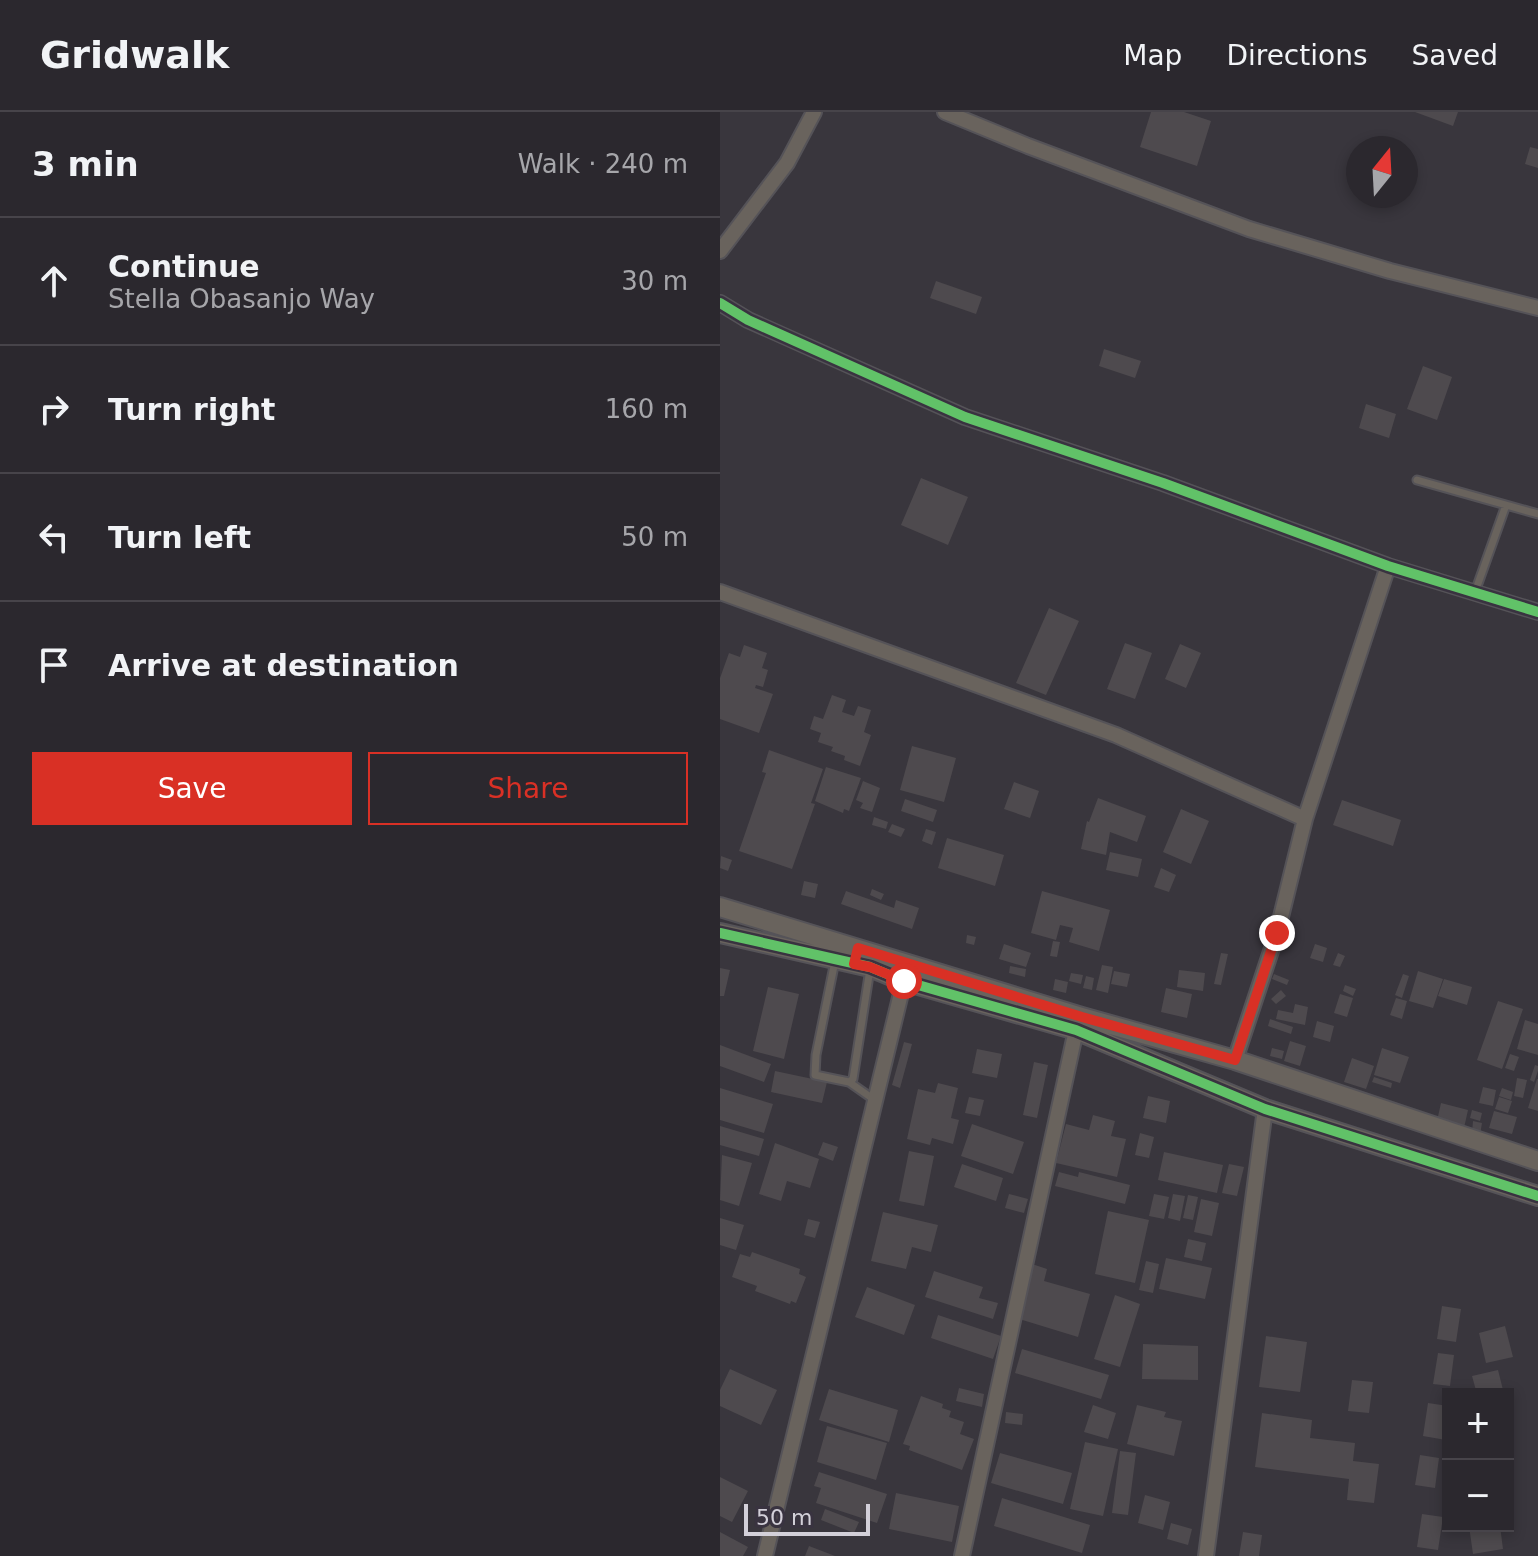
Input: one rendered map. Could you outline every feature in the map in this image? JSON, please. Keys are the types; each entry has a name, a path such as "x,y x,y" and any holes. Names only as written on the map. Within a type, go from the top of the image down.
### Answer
{"street":[{"path":"720,251 787,163 814,112"},
{"path":"945,112 1249,229 1390,271 1538,308"},
{"path":"720,303 748,320 965,417 1163,483 1388,566 1538,612"},
{"path":"1235,1060 1277,933 1305,819 1388,566"},
{"path":"720,592 1116,735 1305,819"},
{"path":"720,907 904,981 1076,1030 1265,1109 1538,1196"},
{"path":"720,933 854,959 1082,1017 1235,1060 1538,1161"},
{"path":"765,1556 904,981"},
{"path":"962,1556 1076,1030"},
{"path":"1206,1556 1265,1109"}],"lane":[{"path":"1417,480 1538,514"},
{"path":"1474,594 1506,505"},
{"path":"849,1082 853,1079 854,959"},
{"path":"854,959 813,1068 815,1075 849,1082 876,1101"}],"building":[{"path":"1151,112 1184,112 1211,121 1197,166 1140,147"},
{"path":"1415,112 1458,112 1453,126"},
{"path":"1530,147 1538,149 1538,168 1525,164"},
{"path":"936,281 982,297 976,314 930,298"},
{"path":"1104,349 1141,361 1135,378 1099,366"},
{"path":"1423,366 1452,377 1437,420 1407,409"},
{"path":"1366,404 1396,414 1389,438 1359,428"},
{"path":"921,478 968,497 948,545 901,525"},
{"path":"1049,608 1079,621 1046,695 1016,683"},
{"path":"1125,643 1152,653 1135,699 1107,689"},
{"path":"1180,644 1201,653 1186,688 1165,679"},
{"path":"744,645 767,653 762,668 768,670 763,687 756,685 755,688 773,694 759,733 720,719 720,678 729,653 740,657"},
{"path":"832,695 846,700 842,712 854,716 858,706 871,710 864,732 871,735 860,766 831,751 833,747 818,742 821,733 810,729 814,716 823,719"},
{"path":"912,746 956,758 944,802 900,790"},
{"path":"769,750 823,769 811,803 815,804 792,869 739,851 766,773 762,772"},
{"path":"826,767 861,778 849,811 844,809 843,813 815,801"},
{"path":"863,781 880,788 872,812 860,808 863,803 856,800"},
{"path":"1014,782 1039,791 1030,818 1004,809"},
{"path":"1098,798 1146,816 1137,842 1110,832 1106,855 1081,849 1087,821"},
{"path":"905,799 937,810 933,822 901,811"},
{"path":"1342,800 1401,820 1393,846 1333,825"},
{"path":"1181,809 1209,821 1191,864 1163,852"},
{"path":"874,817 888,822 886,829 872,825"},
{"path":"892,824 905,829 901,837 888,832"},
{"path":"926,829 936,832 932,845 922,841"},
{"path":"947,838 1004,855 995,886 938,868"},
{"path":"1110,852 1142,859 1138,877 1106,870"},
{"path":"721,856 732,860 728,871 720,868"},
{"path":"1161,868 1176,875 1169,892 1154,887"},
{"path":"804,881 818,884 815,898 801,895"},
{"path":"872,889 884,894 881,900 870,895"},
{"path":"846,891 894,908 896,900 919,908 912,929 841,904"},
{"path":"1042,891 1110,910 1099,951 1069,942 1073,928 1060,925 1056,940 1031,933"},
{"path":"967,935 976,937 974,945 966,943"},
{"path":"1053,941 1060,942 1057,957 1050,956"},
{"path":"1004,944 1031,953 1026,967 999,959"},
{"path":"1315,944 1327,948 1323,962 1310,958"},
{"path":"1221,953 1228,954 1221,985 1214,984"},
{"path":"1338,953 1345,956 1340,967 1333,965"},
{"path":"1102,965 1113,967 1108,993 1096,990"},
{"path":"1010,966 1026,969 1025,977 1009,973"},
{"path":"720,968 730,970 724,996 720,996"},
{"path":"1179,970 1205,973 1203,991 1177,987"},
{"path":"1114,971 1130,974 1127,987 1111,984"},
{"path":"1418,971 1443,979 1433,1008 1409,1001"},
{"path":"1071,973 1083,975 1081,984 1069,981"},
{"path":"1274,974 1289,980 1287,985 1272,979"},
{"path":"1403,974 1409,976 1402,998 1395,995"},
{"path":"1086,976 1094,978 1092,990 1083,988"},
{"path":"1055,979 1068,982 1066,993 1053,990"},
{"path":"1444,979 1472,987 1467,1005 1438,996"},
{"path":"1345,985 1356,989 1353,996 1343,991"},
{"path":"768,987 799,994 784,1059 753,1051"},
{"path":"1166,988 1192,994 1187,1018 1161,1012"},
{"path":"1281,990 1286,996 1276,1004 1271,999"},
{"path":"1340,994 1353,998 1347,1017 1334,1013"},
{"path":"1396,998 1407,1001 1402,1019 1390,1015"},
{"path":"1498,1001 1523,1009 1502,1069 1477,1060"},
{"path":"1295,1004 1308,1007 1305,1025 1276,1019 1278,1010 1293,1013"},
{"path":"1270,1019 1293,1027 1291,1034 1268,1026"},
{"path":"1525,1020 1538,1024 1538,1055 1517,1049"},
{"path":"1317,1021 1334,1026 1330,1042 1313,1037"},
{"path":"1290,1041 1306,1046 1300,1066 1284,1061"},
{"path":"904,1042 912,1044 900,1088 892,1085"},
{"path":"720,1045 771,1064 764,1082 720,1066"},
{"path":"1272,1048 1284,1051 1282,1059 1270,1056"},
{"path":"1382,1048 1409,1057 1400,1083 1374,1075"},
{"path":"977,1049 1002,1054 997,1078 972,1073"},
{"path":"1510,1054 1519,1057 1514,1071 1505,1068"},
{"path":"1352,1058 1374,1066 1366,1089 1344,1082"},
{"path":"1034,1062 1048,1065 1037,1118 1023,1115"},
{"path":"1535,1065 1538,1071 1534,1082 1530,1080"},
{"path":"775,1071 827,1082 822,1103 771,1092"},
{"path":"1374,1077 1392,1083 1391,1088 1372,1082"},
{"path":"1517,1078 1527,1080 1523,1098 1514,1096"},
{"path":"1538,1079 1538,1111 1528,1108"},
{"path":"938,1083 958,1088 951,1118 959,1120 953,1144 932,1138 930,1145 907,1139 918,1089 935,1093"},
{"path":"1483,1087 1496,1090 1493,1106 1479,1103"},
{"path":"720,1088 773,1104 764,1133 720,1120"},
{"path":"1502,1088 1513,1092 1511,1100 1499,1096"},
{"path":"1148,1096 1170,1101 1166,1123 1143,1118"},
{"path":"969,1097 984,1100 980,1116 965,1113"},
{"path":"1499,1097 1512,1101 1508,1113 1495,1109"},
{"path":"1441,1103 1468,1110 1464,1128 1437,1121"},
{"path":"1472,1110 1482,1113 1480,1121 1470,1118"},
{"path":"1494,1111 1517,1117 1512,1134 1489,1128"},
{"path":"1093,1115 1115,1121 1111,1136 1126,1139 1117,1177 1056,1163 1066,1124 1089,1130"},
{"path":"1473,1121 1482,1123 1480,1135 1472,1133"},
{"path":"972,1124 1024,1142 1013,1174 961,1156"},
{"path":"720,1126 764,1139 759,1156 720,1145"},
{"path":"1140,1133 1154,1137 1149,1158 1135,1155"},
{"path":"823,1142 838,1147 833,1161 818,1155"},
{"path":"775,1143 819,1159 810,1188 787,1181 781,1201 759,1194"},
{"path":"909,1151 934,1156 924,1206 899,1201"},
{"path":"1164,1152 1223,1165 1217,1193 1158,1180"},
{"path":"722,1155 752,1163 739,1206 720,1200"},
{"path":"962,1164 1003,1178 996,1201 954,1187"},
{"path":"1229,1164 1244,1167 1237,1196 1222,1193"},
{"path":"1059,1172 1078,1177 1079,1172 1130,1185 1125,1204 1055,1186"},
{"path":"1009,1194 1028,1199 1024,1213 1005,1208"},
{"path":"1154,1194 1169,1197 1164,1219 1149,1216"},
{"path":"1173,1194 1185,1196 1180,1221 1168,1218"},
{"path":"1188,1195 1198,1197 1193,1220 1183,1218"},
{"path":"1201,1199 1219,1203 1212,1236 1194,1232"},
{"path":"1108,1211 1149,1220 1135,1283 1095,1274"},
{"path":"883,1212 938,1225 931,1252 912,1247 906,1269 871,1261"},
{"path":"720,1218 744,1225 736,1250 720,1245"},
{"path":"808,1219 820,1222 815,1238 804,1235"},
{"path":"1188,1239 1206,1243 1202,1261 1184,1257"},
{"path":"752,1252 800,1269 799,1274 806,1277 796,1303 791,1301 790,1304 755,1291 757,1286 732,1277 740,1254 750,1257"},
{"path":"1166,1258 1212,1268 1205,1299 1159,1289"},
{"path":"1146,1261 1159,1264 1153,1293 1139,1290"},
{"path":"1032,1264 1047,1269 1044,1281 1090,1294 1078,1337 1016,1318"},
{"path":"934,1271 983,1287 979,1298 998,1303 993,1319 925,1297"},
{"path":"867,1287 915,1305 904,1335 855,1317"},
{"path":"1115,1295 1140,1304 1120,1367 1094,1359"},
{"path":"1442,1306 1461,1309 1456,1342 1437,1339"},
{"path":"938,1315 1001,1336 993,1359 931,1338"},
{"path":"1505,1326 1513,1357 1486,1363 1479,1333"},
{"path":"1266,1336 1307,1342 1300,1392 1259,1387"},
{"path":"1143,1344 1198,1346 1198,1380 1142,1379"},
{"path":"1022,1349 1109,1375 1101,1399 1015,1373"},
{"path":"1438,1353 1454,1355 1450,1386 1433,1384"},
{"path":"730,1369 777,1390 761,1425 720,1406 720,1390"},
{"path":"1498,1370 1502,1388 1475,1388 1472,1376"},
{"path":"1352,1380 1373,1382 1369,1413 1348,1411"},
{"path":"959,1388 984,1394 982,1407 956,1401"},
{"path":"829,1389 898,1410 889,1442 819,1420"},
{"path":"921,1396 943,1404 942,1408 951,1411 949,1417 964,1422 960,1434 974,1439 962,1470 909,1450 910,1446 903,1444"},
{"path":"1428,1403 1442,1405 1442,1439 1423,1436"},
{"path":"1093,1405 1116,1413 1108,1439 1084,1432"},
{"path":"1137,1405 1166,1412 1164,1417 1182,1421 1174,1456 1127,1444"},
{"path":"1006,1412 1023,1414 1022,1425 1005,1423"},
{"path":"1262,1413 1312,1420 1310,1438 1355,1443 1353,1461 1379,1464 1374,1503 1347,1500 1349,1479 1255,1467"},
{"path":"827,1426 887,1443 876,1480 817,1462"},
{"path":"1085,1442 1118,1449 1103,1516 1070,1509"},
{"path":"1120,1451 1136,1453 1128,1515 1112,1513"},
{"path":"1000,1453 1072,1473 1063,1504 991,1483"},
{"path":"1420,1455 1439,1458 1435,1488 1415,1485"},
{"path":"819,1472 887,1494 877,1523 816,1503 821,1488 814,1486"},
{"path":"720,1477 748,1491 732,1522 720,1516"},
{"path":"896,1493 959,1506 952,1542 889,1529"},
{"path":"1145,1495 1170,1502 1163,1530 1138,1523"},
{"path":"1002,1498 1090,1525 1082,1553 994,1526"},
{"path":"825,1509 859,1522 854,1533 821,1520"},
{"path":"1422,1514 1442,1517 1438,1550 1417,1547"},
{"path":"1171,1523 1192,1529 1188,1545 1167,1539"},
{"path":"720,1532 748,1547 743,1556 720,1556"},
{"path":"1243,1532 1262,1535 1259,1556 1239,1556"},
{"path":"1470,1532 1501,1532 1503,1549 1473,1554"},
{"path":"809,1546 835,1556 805,1556"}],"cycle path":[{"path":"720,303 748,320 965,417 1163,483 1388,566 1538,612"},
{"path":"720,933 870,967 904,981 1076,1030 1265,1109 1538,1196"}],"route":[{"path":"904,981 854,964 858,948 1235,1060 1277,933"}]}
